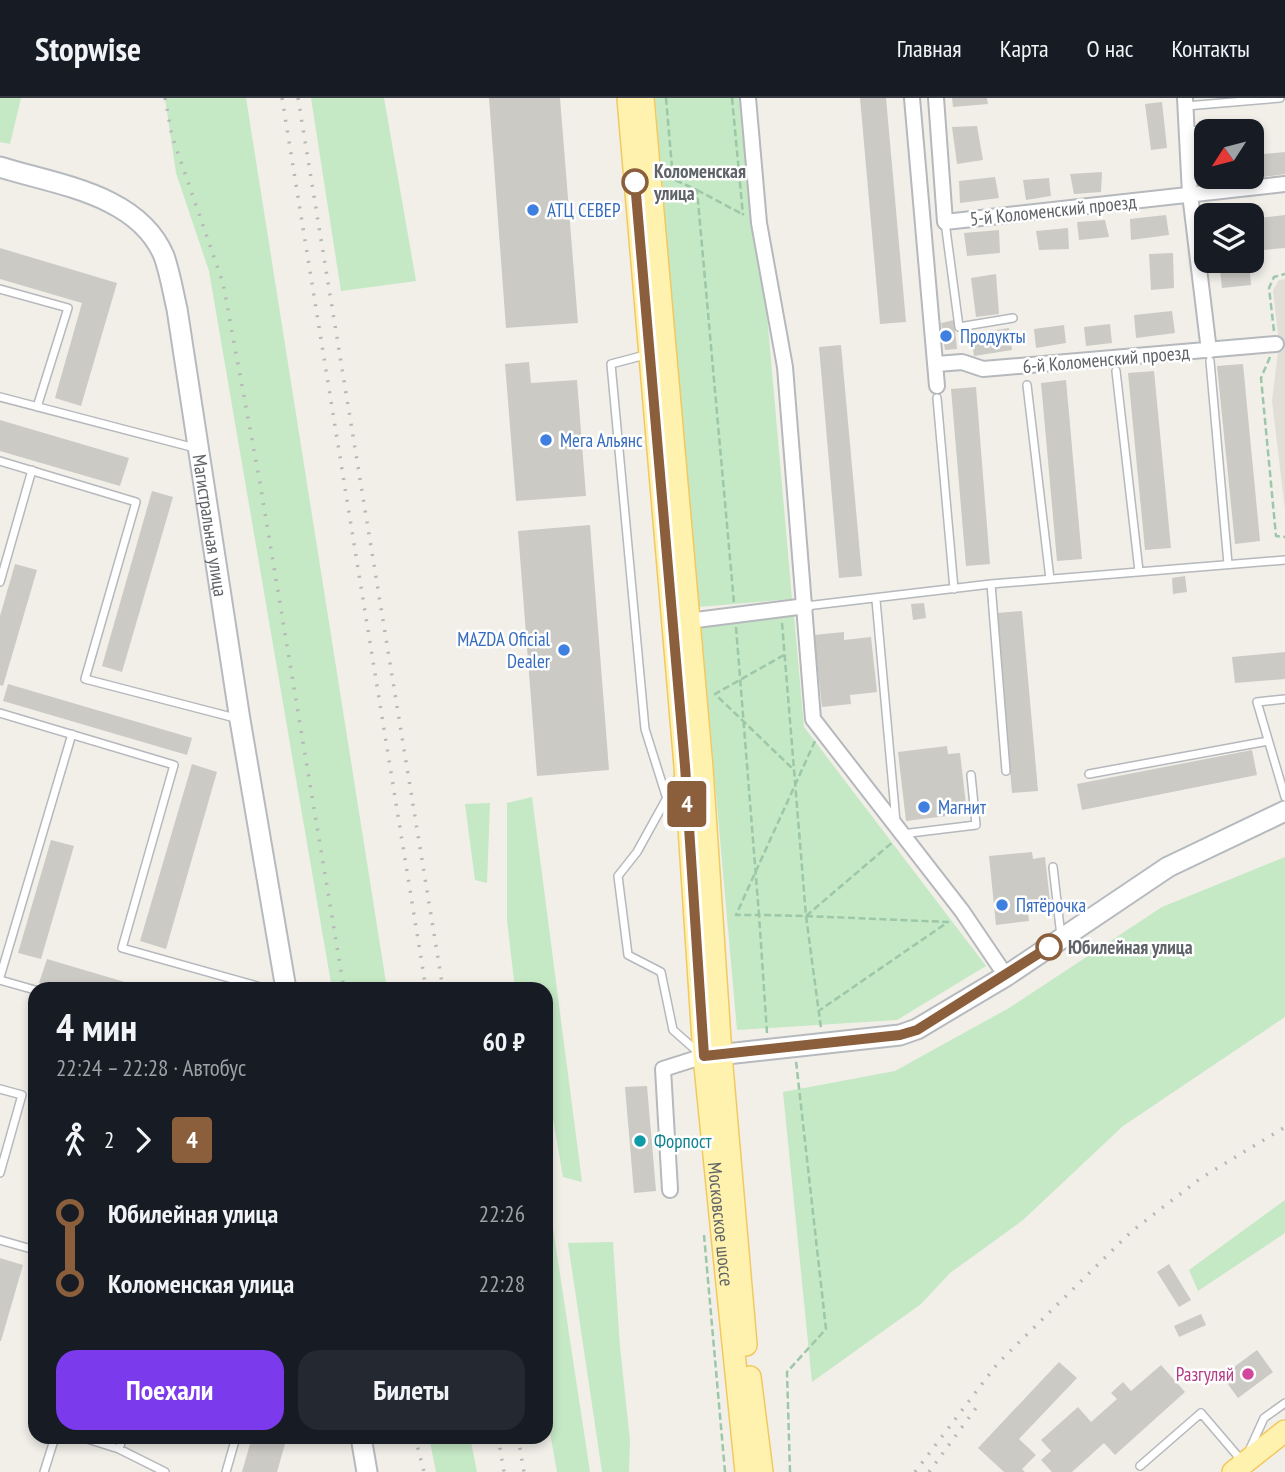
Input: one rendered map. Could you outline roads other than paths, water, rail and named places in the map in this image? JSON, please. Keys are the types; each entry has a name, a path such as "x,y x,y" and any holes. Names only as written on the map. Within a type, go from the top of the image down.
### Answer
{"main road":[{"name":"Московское шоссе","path":"628,98 746,1472"},
{"name":"Московское шоссе","path":"643,98 702,768 712,1056 762,1472"},
{"path":"1239,1467 1285,1431"}],"street":[{"path":"748,98 759,223 785,367 813,719 962,911 1006,976"},
{"path":"912,98 937,364 937,392"},
{"name":"5-й Коломенский проезд","path":"936,98 945,222 1285,184"},
{"path":"1185,102 1193,130 1190,194 1210,356"},
{"name":"Магистральная улица","path":"0,167 113,203 145,225 164,257 177,309 196,448 285,982"},
{"name":"6-й Коломенский проезд","path":"937,364 962,362 983,369 1210,356 1276,344"},
{"path":"688,621 806,606"},
{"path":"670,1190 663,1069 712,1056 768,1047 794,1047 900,1035 917,1030 1006,976 1168,867 1285,811"},
{"path":"362,1444 367,1472"}],"lane":[{"path":"1185,102 1280,98"},
{"path":"945,222 959,327 1013,318"},
{"path":"0,289 68,308 37,407"},
{"path":"650,354 611,363 645,729 667,799"},
{"path":"1210,356 1228,564"},
{"path":"1116,371 1139,571"},
{"path":"1027,385 1049,579"},
{"path":"937,392 954,589"},
{"path":"0,397 196,448"},
{"path":"0,461 136,502 85,678 240,720"},
{"path":"0,582 32,470"},
{"path":"806,606 876,600 991,584 1285,559"},
{"path":"991,584 1006,771"},
{"path":"876,600 899,830 976,825 971,775"},
{"path":"1285,699 1257,702 1285,797"},
{"path":"0,713 174,765 122,948 243,982"},
{"path":"28,988 0,978 72,734"},
{"path":"1089,775 1268,741"},
{"path":"685,766 637,852 618,876 628,955 661,972 673,1030 712,1056"},
{"path":"1053,867 1062,938"},
{"path":"0,1089 22,1095 0,1173"},
{"path":"0,1240 28,1248"},
{"path":"1140,1466 1201,1413 1239,1467 1264,1418 1285,1403"},
{"path":"44,1472 53,1444"},
{"path":"103,1444 164,1472"},
{"path":"119,1449 121,1444"},
{"path":"226,1472 234,1444"}],"railway":[{"path":"165,98 172,136 223,283 260,483 343,982"},
{"path":"282,98 425,982"},
{"path":"298,98 442,982"},
{"path":"915,1472 998,1363 1132,1231 1201,1178 1285,1127"},
{"path":"929,1472 979,1404"},
{"path":"417,1444 424,1472"},
{"path":"499,1444 504,1472"},
{"path":"519,1444 524,1472"}],"place":[{"name":"Коломенская улица","path":"635,182"},
{"name":"АТЦ СЕВЕР","path":"533,210"},
{"name":"Продукты","path":"946,336"},
{"name":"Мега Альянс","path":"546,440"},
{"name":"MAZDA Oficial Dealer","path":"564,650"},
{"name":"Магнит","path":"924,807"},
{"name":"Пятёрочка","path":"1002,905"},
{"name":"Юбилейная улица","path":"1049,947"},
{"name":"Форпост","path":"640,1141"},
{"name":"Разгуляй","path":"1248,1374"}]}
